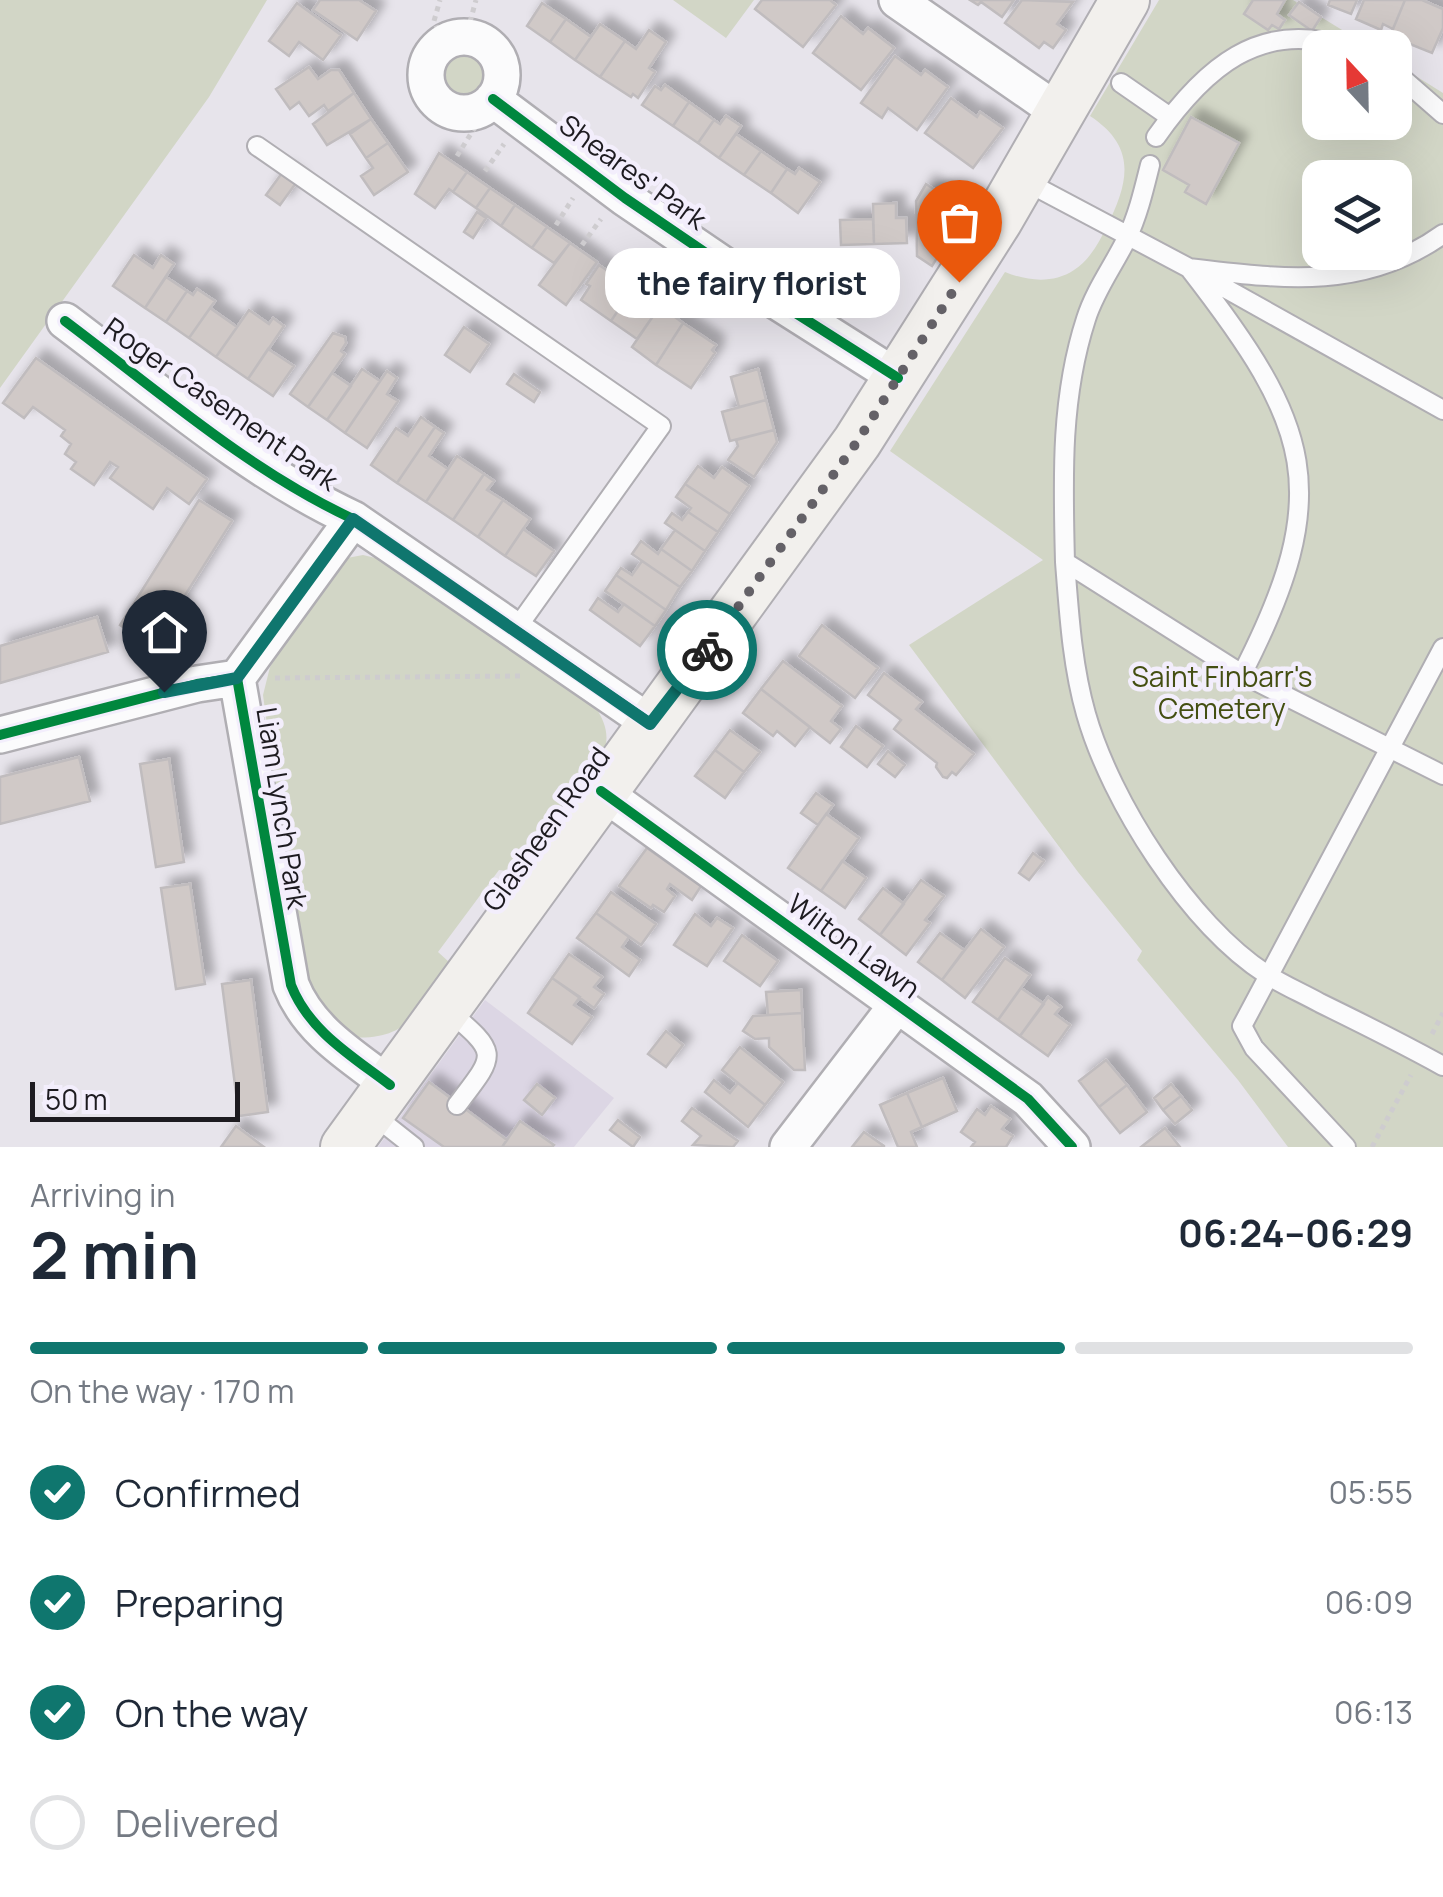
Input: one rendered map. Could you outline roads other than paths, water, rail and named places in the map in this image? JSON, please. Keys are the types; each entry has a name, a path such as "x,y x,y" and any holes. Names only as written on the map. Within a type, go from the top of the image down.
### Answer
{"main road":[{"name":"Glasheen Road","path":"368,1115 857,442 1022,179 1125,0"}],"street":[{"path":"898,0 1060,113"},
{"name":"Sheares' Park","path":"485,111 898,378"},
{"name":"Roger Casement Park","path":"65,321 248,457 323,505 353,519 650,724"},
{"name":"Roger Casement Park","path":"237,678 353,519"},
{"name":"Liam Lynch Park","path":"0,735 197,684 237,678 291,985 368,1115"},
{"name":"Wilton Lawn","path":"601,791 1038,1108 1072,1147"},
{"name":"Wilton Lawn","path":"788,1147 897,1005"}],"lane":[{"path":"1156,137 1201,79 1244,50 1302,39"},
{"path":"1121,83 1170,117"},
{"path":"1412,87 1443,114"},
{"path":"257,146 661,426 516,628"},
{"path":"1150,165 1127,237 1086,316 1070,388 1062,462 1065,562 1073,652 1085,713 1106,770 1130,815 1211,927 1234,951 1269,977 1443,1066"},
{"path":"1022,179 1443,410"},
{"path":"1190,268 1260,277 1328,277 1374,270 1420,250 1443,234"},
{"path":"1190,268 1263,371 1286,416 1298,462 1299,524 1292,555 1282,588 1242,674"},
{"path":"1065,562 1242,674 1443,775"},
{"path":"1346,1147 1254,1048 1242,1026 1443,648"},
{"path":"445,1007 484,1042 488,1052 483,1071 457,1105"},
{"path":"368,1115 414,1147"}],"place":[{"name":"the fairy florist","path":"959,282"}],"park label":[{"name":"Saint Finbarr's Cemetery","path":"1222,693"}]}
